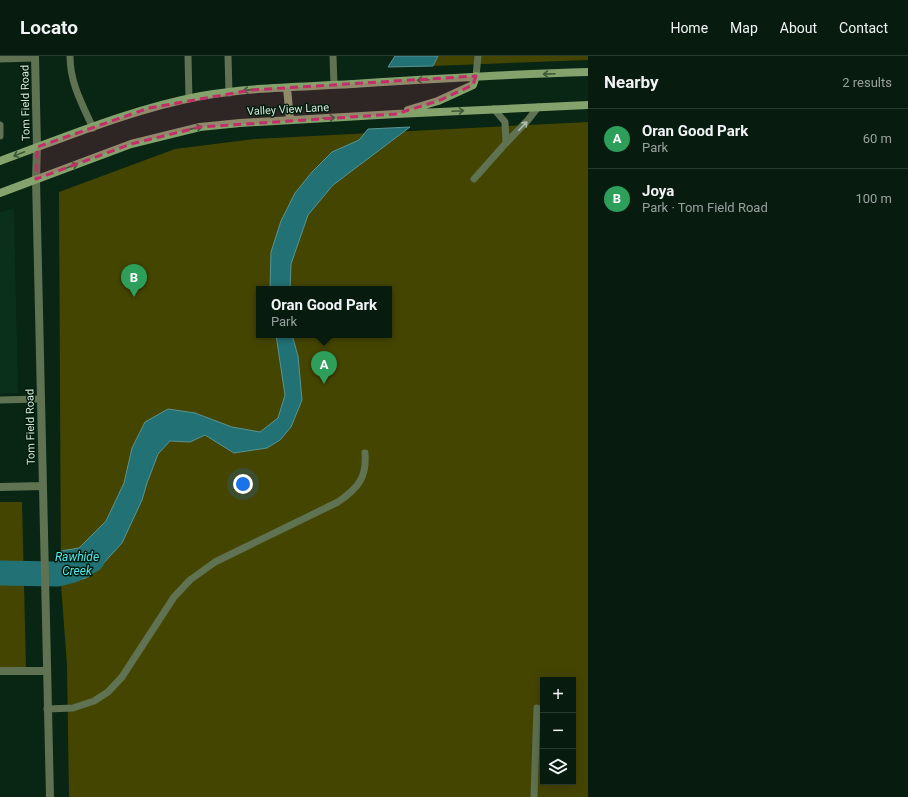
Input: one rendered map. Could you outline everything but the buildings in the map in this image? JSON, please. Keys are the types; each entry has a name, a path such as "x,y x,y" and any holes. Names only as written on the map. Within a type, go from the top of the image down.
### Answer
{"main road":[{"name":"Valley View Lane","path":"0,161 150,108 189,99 251,90 476,76 588,72"},
{"path":"396,114 438,101 473,85 476,76"},
{"path":"287,88 290,120"},
{"name":"Valley View Lane","path":"0,193 131,144 200,127 290,120 588,105"}],"street":[{"name":"Tom Field Road","path":"35,57 43,550 50,797"},
{"path":"0,488 42,486"},
{"path":"0,671 47,671"}],"lane":[{"path":"70,56 70,70 76,90 93,128"},
{"path":"188,56 189,99"},
{"path":"228,56 229,93"},
{"path":"333,56 334,85"},
{"path":"476,76 478,56"},
{"path":"0,59 35,57"},
{"path":"474,179 538,107"},
{"path":"494,109 505,122 506,143"},
{"path":"0,125 0,136"},
{"path":"0,400 40,398"},
{"path":"47,709 73,708 94,701 108,692 122,677 174,597 190,580 215,562 338,502 352,492 363,478 365,452"},
{"path":"534,797 537,708"}],"highlighted area":[{"path":"476,76 473,85 438,101 396,114 200,127 131,144 36,179 37,147 149,108 251,90"}],"shaded area":[{"path":"438,56 588,56 588,60 433,66"},
{"path":"588,122 588,797 69,797 67,665 61,585 59,192 175,149 254,139"},
{"path":"14,208 18,393 0,394 0,212"},
{"path":"0,502 22,502 26,667 0,668"}],"water":[{"path":"395,56 438,56 433,66 388,67"},
{"path":"410,127 333,185 308,215 291,264 290,286 270,286 271,252 281,221 295,193 312,172 332,152 359,140 368,129"},
{"name":"Rawhide Creek","path":"276,338 293,338 298,356 302,400 291,427 280,440 267,448 234,453 205,435 190,442 170,441 158,454 142,500 122,543 100,567 86,578 61,585 61,551 79,548 106,521 124,483 132,448 145,422 168,409 195,413 232,427 260,432 278,418 285,395"},
{"name":"Rawhide Creek","path":"0,563 23,563 24,583 0,581"}],"waterway":[{"name":"Rawhide Creek","path":"0,573 57,574 73,570 92,560"}],"place":[{"name":"Joya","path":"134,297"},
{"name":"Oran Good Park","path":"324,384"}]}
